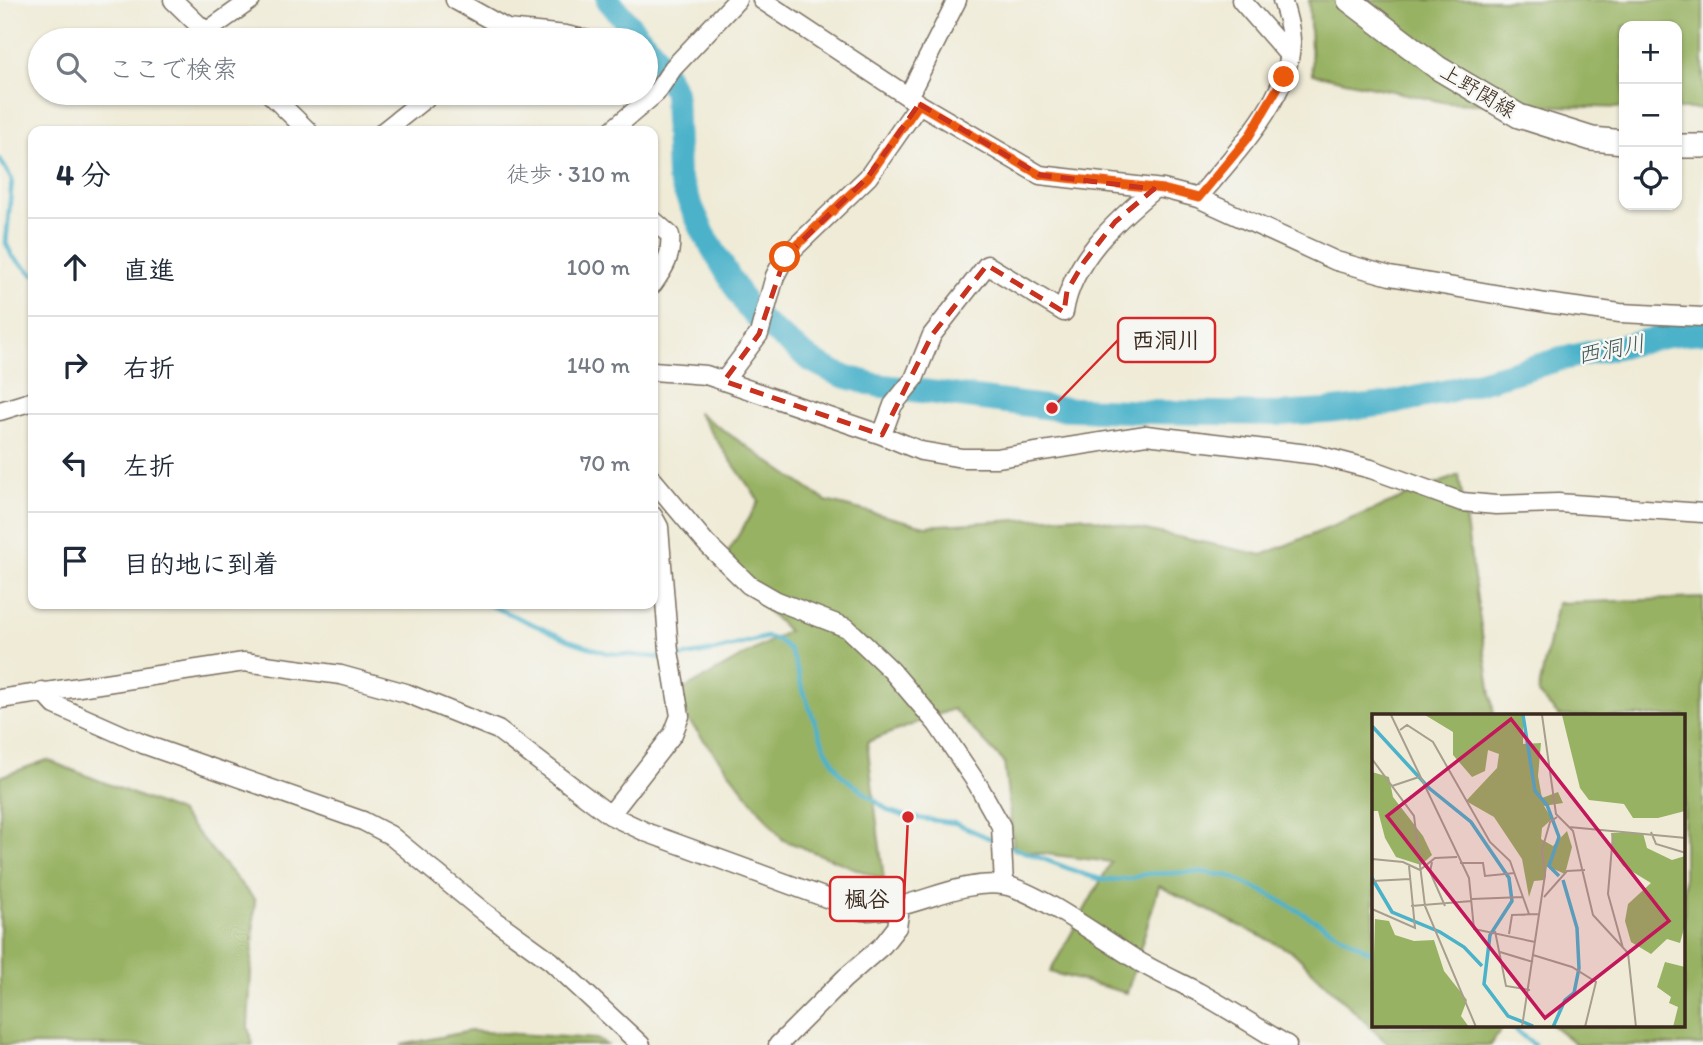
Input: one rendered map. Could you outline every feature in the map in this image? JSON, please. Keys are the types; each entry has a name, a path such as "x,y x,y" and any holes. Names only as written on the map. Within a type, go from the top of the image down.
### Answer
{"main road":[{"name":"上野関線","path":"1349,0 1438,68 1519,116 1592,139 1619,142"},
{"path":"1682,146 1703,146"}],"street":[{"path":"173,0 202,28"},
{"path":"219,28 251,0"},
{"path":"454,0 505,28"},
{"path":"658,84 737,0"},
{"path":"762,0 913,101 1040,175 1154,189 1198,198 1336,261 1390,276 1608,312 1703,317"},
{"path":"724,381 759,334 775,276 785,257 868,177 913,101 957,0"},
{"path":"1241,0 1288,54"},
{"path":"1198,198 1248,138 1284,77 1291,42 1282,0"},
{"path":"281,105 303,126"},
{"path":"390,126 417,105"},
{"path":"616,126 637,105"},
{"path":"882,435 893,405 914,379 932,335 988,265 1064,312 1067,291 1084,262 1115,222 1154,189"},
{"path":"658,224 670,235 671,248 667,264 658,277"},
{"path":"658,371 706,375 882,435 920,451 962,458 997,458 1146,435 1317,455 1371,470 1462,502 1496,505 1558,503 1703,513"},
{"path":"0,411 28,403"},
{"path":"658,486 706,543 749,585 777,601 846,628 891,670 937,724 978,785 1001,826 1003,885"},
{"path":"610,815 673,734 680,716 669,652 658,525"},
{"path":"1,699 244,662 341,676 406,693 498,730 610,815 648,833 862,911 900,908 970,886 1003,885 1041,901 1141,963 1201,994 1287,1045"},
{"path":"42,691 55,705 143,744 328,808 390,835 485,913 551,961 641,1045"},
{"path":"778,1045 844,978 883,945 897,927 900,908"}],"highlighted area":[{"path":"919,104 1040,175 1154,189 1115,222 1084,262 1067,291 1064,312 987,265 932,335 882,435 724,381 759,334 785,257 868,177"}],"green space":[{"path":"1309,0 1703,0 1703,109 1682,109 1682,21 1619,21 1619,108 1448,103 1312,74"},
{"path":"697,412 826,501 925,526 1080,516 1262,555 1459,475 1494,714 1372,714 1372,1028 1502,1028 1491,1045 1389,1045 1293,952 1159,886 1127,993 1050,972 1111,862 1014,850 1004,762 953,709 867,742 884,880 783,840 670,697 788,631 721,564 759,501"},
{"path":"1703,598 1703,1045 1577,1045 1556,1028 1686,1028 1686,714 1557,714 1538,694 1557,603"},
{"path":"47,760 179,812 255,900 248,1027 253,1045 0,1045 0,777"},
{"path":"470,1031 597,1039 607,1045 401,1045"}],"waterway":[{"name":"西洞川","path":"608,0 632,28"},
{"name":"西洞川","path":"658,61 675,92 678,177 704,234 747,307 812,361 840,375 876,385 1052,408 1277,414 1326,411 1387,404 1444,392 1561,359 1677,334 1703,332"},
{"path":"0,159 12,180 6,243 12,256 28,270"},
{"path":"498,609 571,641 607,653 666,658"},
{"path":"674,658 767,637 779,641 788,648 795,662 824,746 841,775 889,811 908,817 955,823 998,842"},
{"path":"1006,845 1104,880 1129,879 1146,874 1201,872 1229,876 1267,893 1372,953"},
{"path":"1513,1028 1534,1045"}],"place":[{"name":"西洞川","path":"1052,408"},
{"name":"楓谷","path":"908,817"}],"route":[{"path":"785,257 868,177 919,104 1040,175 1163,189 1198,198 1248,138 1284,77"}]}
